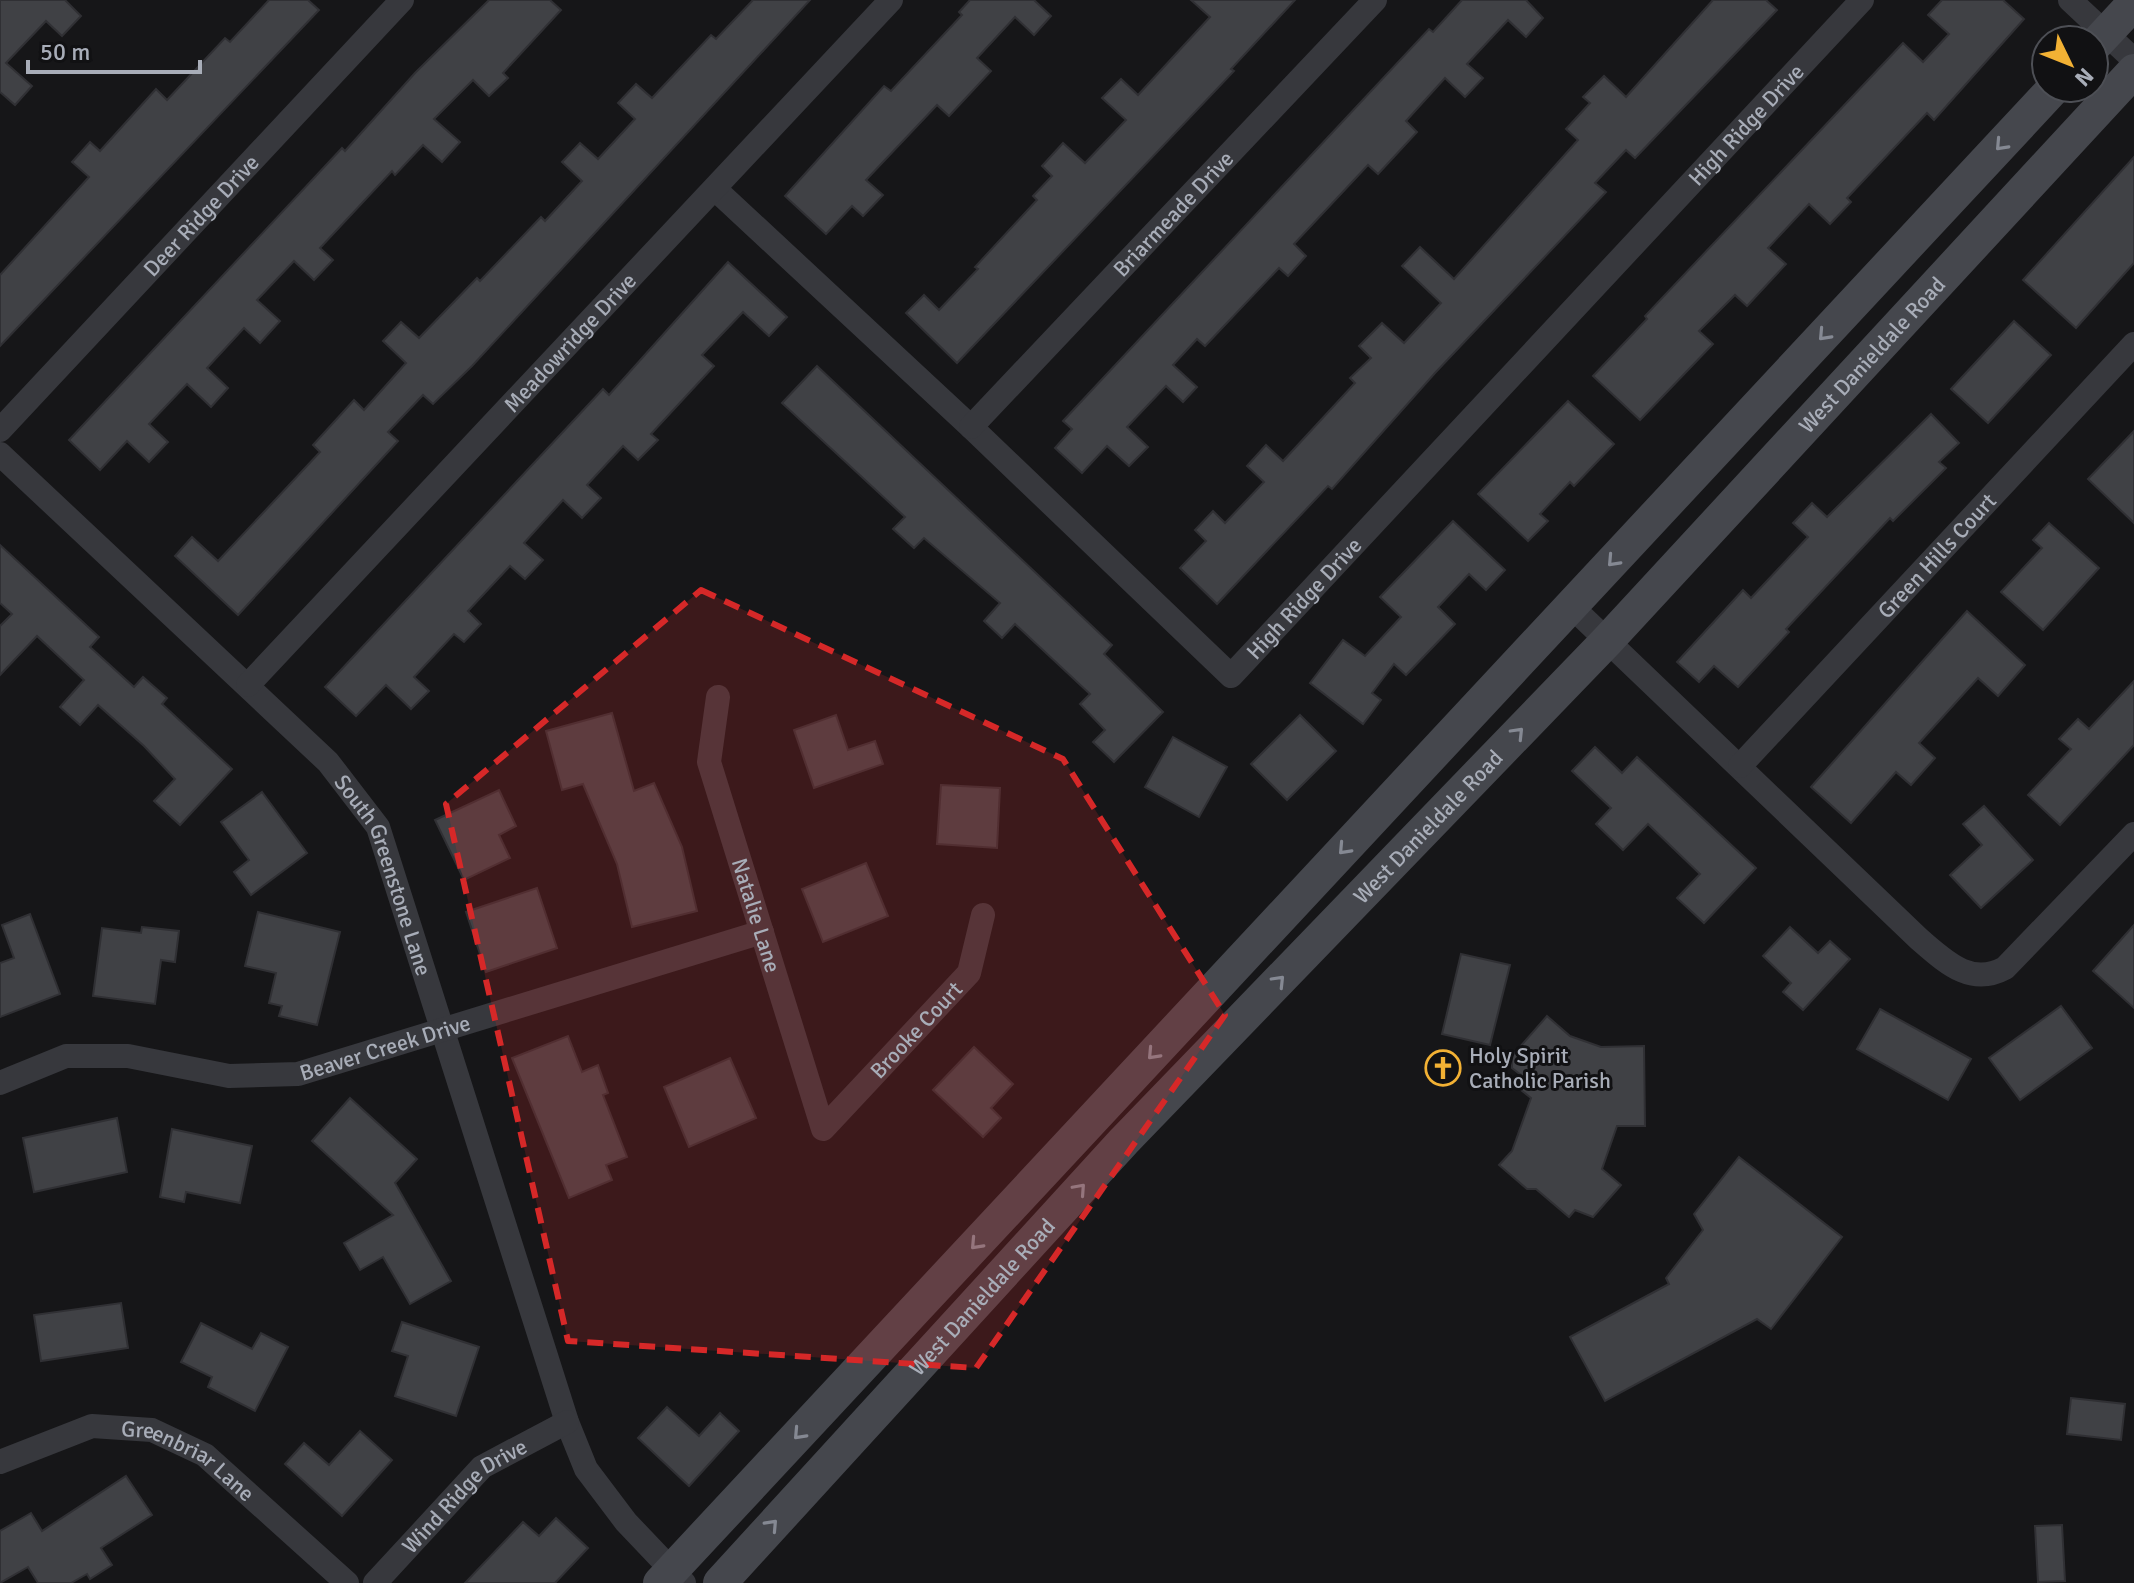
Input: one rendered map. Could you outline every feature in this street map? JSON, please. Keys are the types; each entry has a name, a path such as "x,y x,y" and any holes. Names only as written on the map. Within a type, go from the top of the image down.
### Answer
{"main road":[{"path":"2110,29 2134,3"},
{"name":"West Danieldale Road","path":"720,1583 1035,1239 1237,1024 1607,641 2134,71"},
{"name":"West Danieldale Road","path":"672,1579 1006,1211 2039,104"},
{"path":"1397,792 1430,825"},
{"path":"1207,997 1237,1024"},
{"path":"1006,1211 1035,1239"}],"street":[{"name":"Deer Ridge Drive","path":"0,430 402,0"},
{"name":"Meadowridge Drive","path":"248,685 891,0"},
{"name":"Briarmeade Drive","path":"971,427 1375,0"},
{"name":"High Ridge Drive","path":"715,189 971,427 1231,676 1862,0"},
{"path":"2070,0 2088,24"},
{"path":"2110,46 2134,60"},
{"name":"Green Hills Court","path":"1740,766 2134,344"},
{"name":"South Greenstone Lane","path":"0,454 328,762 378,827 567,1422 586,1469 672,1579"},
{"path":"1571,606 1919,939 1956,970 1976,976 1992,975 2018,957 2134,834"},
{"name":"Natalie Lane","path":"718,697 709,762 823,1129"},
{"name":"Brooke Court","path":"823,1129 969,973 983,915"},
{"name":"Beaver Creek Drive","path":"0,1083 66,1056 128,1056 229,1076 298,1074 762,932"},
{"name":"Wind Ridge Drive","path":"375,1583 482,1467 567,1422"},
{"name":"Greenbriar Lane","path":"0,1462 92,1426 152,1430 205,1455 347,1583"}],"highlighted area":[{"path":"701,590 1063,759 1225,1015 976,1368 568,1341 446,804"}],"building":[{"path":"0,0 65,0 81,16 62,36 46,21 6,63 32,86 15,105 0,92"},
{"path":"269,0 308,0 319,10 0,346 0,275 89,177 72,162 90,142 100,151 156,89 167,100 225,38 230,42"},
{"path":"489,0 550,0 561,10 503,73 508,78 489,96 473,80 434,119 460,142 442,162 423,145 395,175 392,171 320,248 333,260 314,280 294,261 257,300 280,321 260,343 244,328 207,368 228,388 211,407 187,384 149,424 168,442 149,462 127,441 100,470 69,440 342,148 345,151 415,73"},
{"path":"753,0 810,0 472,366 433,404 423,395 388,432 398,441 238,615 175,556 192,537 218,561 320,452 313,445 354,400 364,410 406,363 383,341 401,322 419,338 477,278 480,281 541,217 545,221 582,181 562,162 580,143 598,159 635,119 618,103 636,84 652,98 711,35 716,39"},
{"path":"970,0 1034,0 1051,16 1034,35 1015,17 977,58 991,71 949,116 937,105 866,180 883,195 863,216 852,206 826,234 785,196 884,86 891,91 962,15 959,12"},
{"path":"1191,0 1295,0 1231,69 1234,71 957,363 906,313 924,295 939,310 978,269 975,267 1037,200 1033,196 1052,176 1042,166 1063,143 1085,163 1126,120 1102,98 1121,79 1138,95 1210,17"},
{"path":"1462,0 1526,0 1543,18 1526,37 1508,20 1467,64 1483,78 1465,97 1445,78 1406,121 1417,132 1378,174 1368,165 1294,244 1306,256 1288,276 1279,268 1205,346 1197,339 1173,365 1197,387 1183,402 1166,386 1127,427 1148,447 1129,466 1107,446 1082,473 1055,448 1072,429 1063,421 1429,29 1433,32"},
{"path":"1713,0 1766,0 1777,10 1635,158 1626,150 1595,183 1606,192 1435,373 1332,489 1328,486 1217,604 1180,568 1206,541 1195,530 1213,511 1225,523 1264,482 1247,466 1266,445 1283,461 1355,383 1350,378 1371,358 1359,346 1382,323 1404,343 1441,303 1402,266 1420,247 1454,279 1578,140 1566,129 1590,103 1583,97 1604,76 1626,97"},
{"path":"1942,0 2003,0 2024,19 1934,120 1927,113 1847,198 1851,202 1830,224 1809,204 1768,248 1786,264 1747,306 1735,295 1699,331 1713,344 1640,420 1593,376 1647,319 1645,316 1903,43 1923,62 1949,34 1928,15"},
{"path":"2134,157 2134,263 2076,328 2023,280"},
{"path":"728,262 787,317 769,336 743,312 702,355 714,366 651,434 658,440 638,460 623,446 587,485 601,498 582,518 563,500 524,543 543,560 525,579 510,566 468,611 481,624 464,642 454,634 414,677 429,691 411,709 386,685 356,716 325,687 603,389 609,395"},
{"path":"2014,321 2051,355 1988,423 1951,389"},
{"path":"817,366 1112,645 1104,654 1163,712 1114,762 1093,742 1105,730 1080,704 1090,694 1015,624 1002,638 984,621 1000,603 924,538 914,548 893,529 905,517 782,403"},
{"path":"1568,401 1614,444 1574,486 1570,482 1540,514 1548,521 1528,541 1478,494"},
{"path":"1931,414 1959,443 1939,462 1946,468 1893,521 1890,518 1786,629 1789,632 1738,687 1714,666 1699,682 1677,662 1743,590 1751,598 1808,537 1793,523 1812,503 1827,517"},
{"path":"2134,431 2134,523 2088,479"},
{"path":"1453,521 1505,570 1486,590 1469,574 1438,607 1455,624 1406,675 1394,664 1372,693 1381,700 1363,724 1310,683 1343,640 1365,656 1401,617 1380,597"},
{"path":"2049,523 2099,568 2043,630 2001,592 2042,548 2033,540"},
{"path":"0,545 99,637 90,647 134,687 143,677 167,698 162,704 232,769 180,825 154,801 175,779 144,746 98,705 80,725 60,707 84,680 37,636 0,675 0,626 12,614 0,603"},
{"path":"1967,611 2025,665 1998,696 1978,678 1919,743 1935,758 1911,785 1896,772 1851,823 1811,787"},
{"path":"2134,681 2134,745 2060,825 2028,795 2071,749 2059,739 2078,719 2089,729"},
{"path":"612,713 634,791 654,783 682,847 697,911 632,927 617,864 583,784 562,790 546,731"},
{"path":"836,715 848,750 875,741 883,764 814,788 794,730"},
{"path":"1300,715 1336,751 1287,800 1251,764"},
{"path":"1173,737 1227,767 1199,817 1145,787"},
{"path":"1595,747 1622,773 1637,757 1756,868 1704,923 1677,898 1700,874 1648,824 1623,850 1596,824 1611,808 1572,771"},
{"path":"941,785 1000,788 997,848 937,844"},
{"path":"499,790 516,826 499,835 510,858 464,880 435,820"},
{"path":"262,792 307,853 251,895 234,872 249,860 221,822"},
{"path":"1984,806 2033,860 1981,908 1950,875 1982,845 1963,824"},
{"path":"866,863 888,916 823,942 802,889"},
{"path":"537,888 557,948 486,972 466,912"},
{"path":"258,912 340,932 317,1025 279,1016 282,1006 269,1003 276,973 245,966"},
{"path":"30,914 60,994 0,1017 0,963 14,958 2,925"},
{"path":"2134,925 2134,1008 2093,971"},
{"path":"142,927 179,931 175,962 161,960 155,1004 93,996 102,928 141,933"},
{"path":"1790,927 1818,953 1830,941 1850,959 1803,1010 1783,992 1791,983 1763,956"},
{"path":"1461,954 1510,965 1490,1045 1442,1034"},
{"path":"2061,1006 2092,1048 2020,1100 1989,1058"},
{"path":"1880,1009 1971,1059 1948,1100 1857,1049"},
{"path":"1547,1016 1570,1036 1601,1047 1644,1046 1645,1126 1617,1126 1602,1169 1621,1185 1593,1217 1575,1210 1569,1217 1536,1189 1527,1189 1499,1165 1512,1151 1531,1098 1521,1090 1521,1075 1512,1068 1512,1056"},
{"path":"568,1036 582,1072 598,1065 608,1093 603,1095 627,1157 606,1165 612,1180 569,1198 512,1058"},
{"path":"974,1047 1013,1084 991,1108 1001,1118 983,1137 933,1090"},
{"path":"730,1058 756,1118 689,1147 664,1087"},
{"path":"350,1098 417,1159 395,1183 451,1281 410,1304 383,1257 360,1270 344,1243 393,1215 312,1141"},
{"path":"117,1118 127,1172 34,1192 23,1138"},
{"path":"172,1129 252,1146 240,1203 186,1192 184,1202 160,1197"},
{"path":"1739,1157 1842,1237 1771,1329 1757,1319 1605,1401 1570,1337 1669,1284 1666,1278 1703,1230 1694,1214"},
{"path":"121,1303 128,1348 41,1361 34,1315"},
{"path":"402,1322 479,1347 456,1416 395,1396 408,1356 392,1351"},
{"path":"201,1323 252,1349 261,1333 288,1347 255,1411 208,1387 212,1377 181,1362"},
{"path":"2071,1398 2125,1404 2121,1440 2067,1434"},
{"path":"667,1407 699,1436 720,1413 739,1431 689,1486 638,1438"},
{"path":"360,1431 392,1460 342,1516 285,1464 304,1443 329,1465"},
{"path":"126,1476 152,1515 101,1548 112,1565 90,1579 87,1574 71,1583 38,1583 28,1567 0,1583 0,1531 31,1513 42,1531"},
{"path":"556,1518 588,1548 555,1583 465,1583 523,1522 539,1536"},
{"path":"2062,1525 2065,1581 2038,1582 2035,1526"}],"place":[{"name":"Holy Spirit Catholic Parish","path":"1443,1068"}]}
